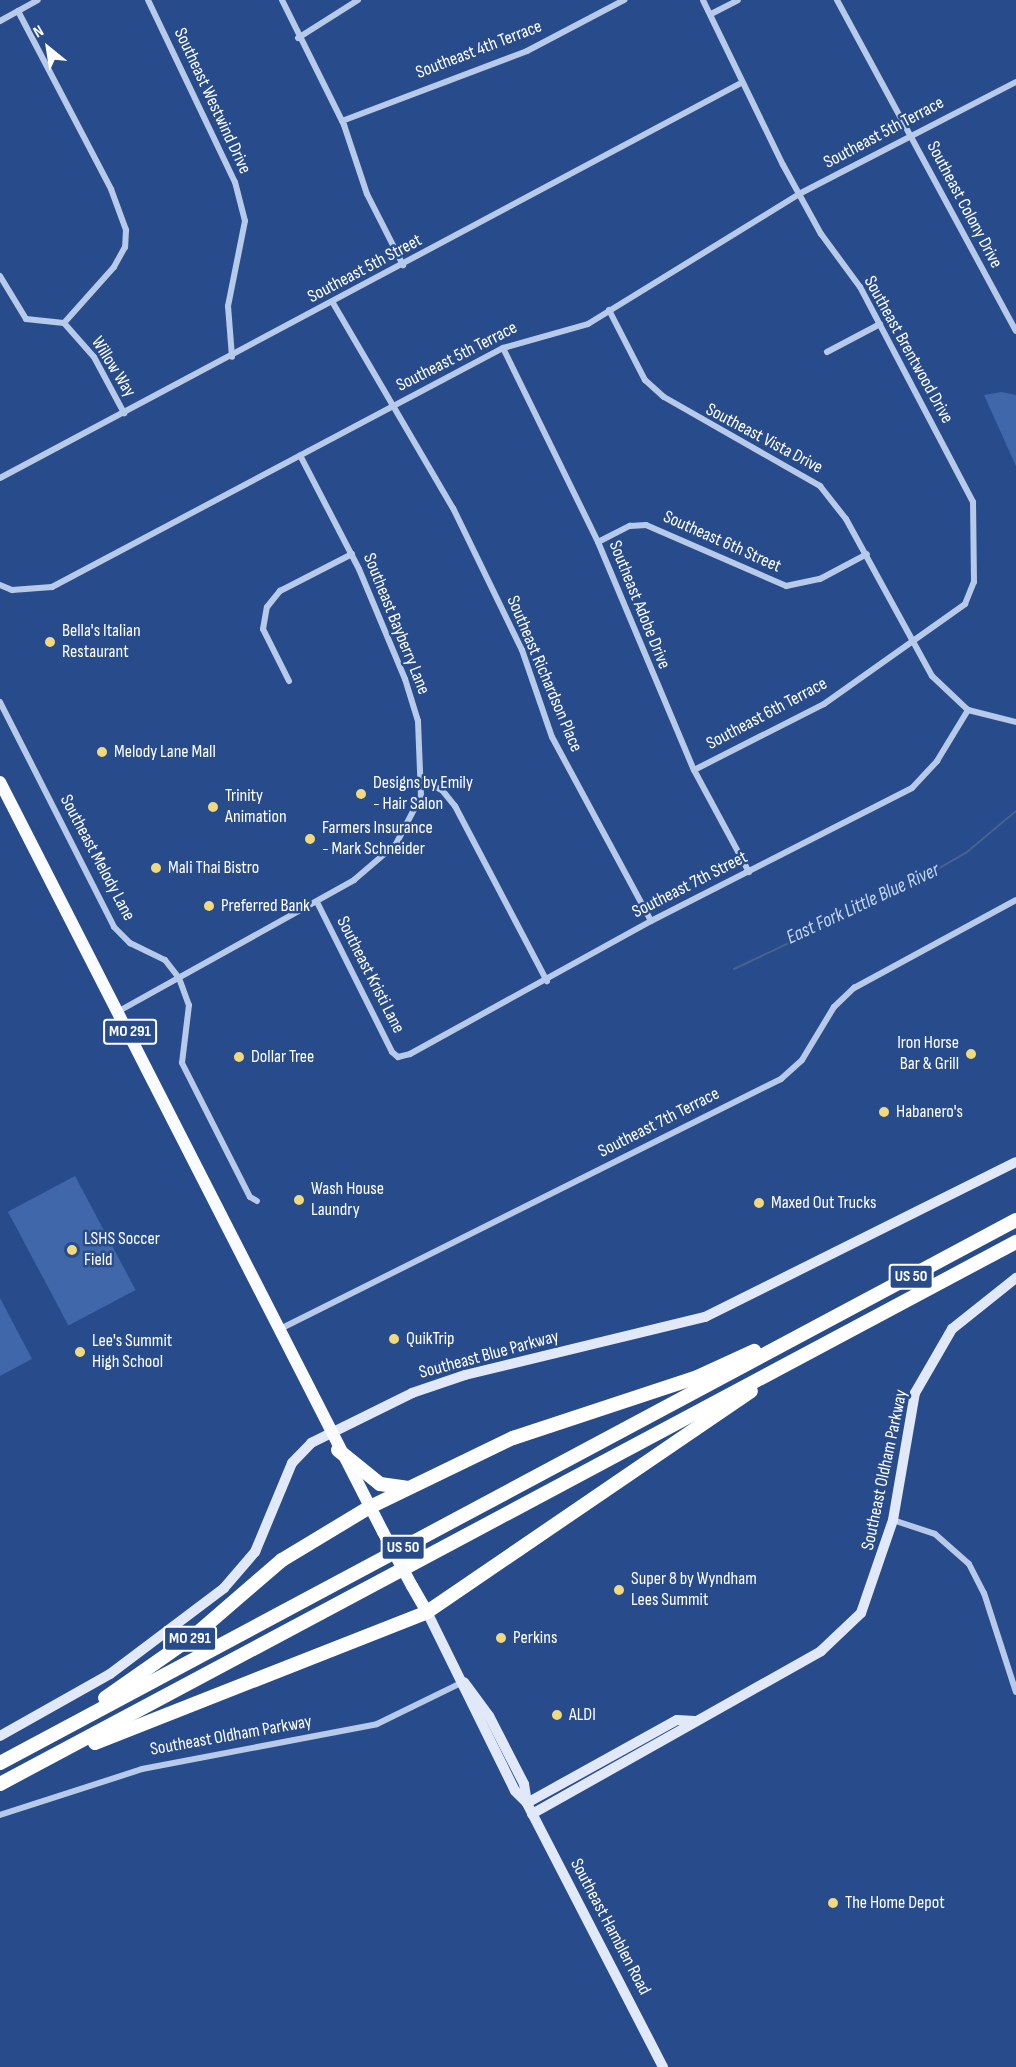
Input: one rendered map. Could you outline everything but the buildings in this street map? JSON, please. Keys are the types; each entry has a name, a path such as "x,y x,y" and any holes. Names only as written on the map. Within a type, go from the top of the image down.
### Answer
{"highway":[{"name":"US 50","path":"0,1763 1016,1220"},
{"name":"US 50","path":"0,1784 1016,1242"},
{"path":"0,1791 106,1737 427,1612 506,1562 716,1412 833,1346 844,1332"},
{"path":"370,1507 513,1438 697,1377 791,1334 806,1333"},
{"path":"338,1450 380,1484 409,1488"},
{"name":"MO 291","path":"0,1756 127,1684 282,1560 370,1507"}],"main road":[{"name":"MO 291","path":"0,782 280,1329 329,1433 370,1507"},
{"path":"370,1507 427,1612"}],"street":[{"path":"0,21 38,0"},
{"name":"Southeast Westwind Drive","path":"148,0 235,182 244,221 228,306 232,357"},
{"path":"282,0 297,38 342,121 367,194 403,265"},
{"path":"297,38 358,0"},
{"name":"Southeast 4th Terrace","path":"342,121 527,51 624,0"},
{"name":"Southeast Brentwood Drive","path":"703,0 741,83 799,194 880,324 973,502 974,582 965,604 909,639"},
{"path":"711,14 738,0"},
{"name":"Southeast Colony Drive","path":"837,0 1015,330"},
{"path":"0,276 26,319 64,323 114,267 125,247 126,230 111,189 18,11"},
{"name":"Southeast 5th Street","path":"0,478 232,357 741,83"},
{"name":"Southeast 5th Terrace","path":"0,585 12,590 52,587 503,348 588,324 799,194 1016,83"},
{"name":"Southeast Richardson Place","path":"333,303 453,508 522,650 552,737 651,921"},
{"name":"Southeast Vista Drive","path":"609,310 645,380 664,397 820,486 867,554 909,639 932,676 968,710 1016,722"},
{"name":"Willow Way","path":"64,323 94,357 124,413"},
{"path":"827,352 880,324"},
{"name":"Southeast Adobe Drive","path":"503,348 598,542 694,770 749,872"},
{"name":"Southeast Bayberry Lane","path":"119,1011 318,904 396,844 416,811 422,780 418,721 408,689 352,554 300,455"},
{"name":"Southeast 6th Street","path":"598,542 630,526 646,525 786,586 819,579 867,554"},
{"path":"288,681 263,629 267,607 280,591 352,554"},
{"name":"Southeast 6th Terrace","path":"694,770 824,704 909,639"},
{"name":"Southeast Melody Lane","path":"0,702 114,927 130,943 165,960 179,978 189,1005 181,1054 185,1070 249,1197 257,1201"},
{"name":"Southeast 7th Street","path":"398,1057 547,981 651,921 912,788 937,762 968,710"},
{"path":"422,780 442,790 455,806 547,981"},
{"name":"Southeast 7th Terrace","path":"280,1329 781,1079 802,1060 834,1007 854,988 1016,900"},
{"name":"Southeast Kristi Lane","path":"318,904 398,1057"},
{"name":"Southeast Blue Parkway","path":"0,1736 110,1674 224,1588 264,1537 298,1455 329,1433 412,1393 465,1376 705,1317 1016,1162"},
{"name":"Southeast Oldham Parkway","path":"532,1814 683,1733 694,1721 821,1651 861,1613 893,1520 915,1393 952,1329 1016,1278"},
{"path":"893,1520 935,1534 969,1564 984,1593 1016,1692"},
{"name":"Southeast Hamblen Road","path":"427,1612 464,1682 515,1791 527,1803 663,2067"},
{"name":"Southeast Oldham Parkway","path":"0,1815 142,1768 376,1724 464,1682"},
{"name":"Southeast Oldham Parkway","path":"527,1803 677,1720 694,1721"}],"shaded area":[{"path":"1001,392 1016,395 1016,466 984,395"},
{"name":"LSHS Soccer Field","path":"75,1176 136,1290 68,1326 8,1212"},
{"path":"0,1298 32,1359 0,1376"}],"waterway":[{"name":"East Fork Little Blue River","path":"734,969 905,888 967,852 1016,811"}],"place":[{"name":"Bella's Italian Restaurant","path":"50,642"},
{"name":"Melody Lane Mall","path":"102,752"},
{"name":"Designs by Emily - Hair Salon","path":"361,794"},
{"name":"Trinity Animation","path":"213,807"},
{"name":"Farmers Insurance - Mark Schneider","path":"310,839"},
{"name":"Mali Thai Bistro","path":"156,868"},
{"name":"Preferred Bank","path":"209,906"},
{"name":"Iron Horse Bar & Grill","path":"971,1054"},
{"name":"Dollar Tree","path":"239,1057"},
{"name":"Habanero's","path":"884,1112"},
{"name":"Wash House Laundry","path":"299,1200"},
{"name":"Maxed Out Trucks","path":"759,1203"},
{"name":"LSHS Soccer Field","path":"72,1250"},
{"name":"QuikTrip","path":"394,1339"},
{"name":"Lee's Summit High School","path":"80,1352"},
{"name":"Super 8 by Wyndham Lees Summit","path":"619,1590"},
{"name":"Perkins","path":"501,1638"},
{"name":"ALDI","path":"557,1715"},
{"name":"The Home Depot","path":"833,1903"}]}
